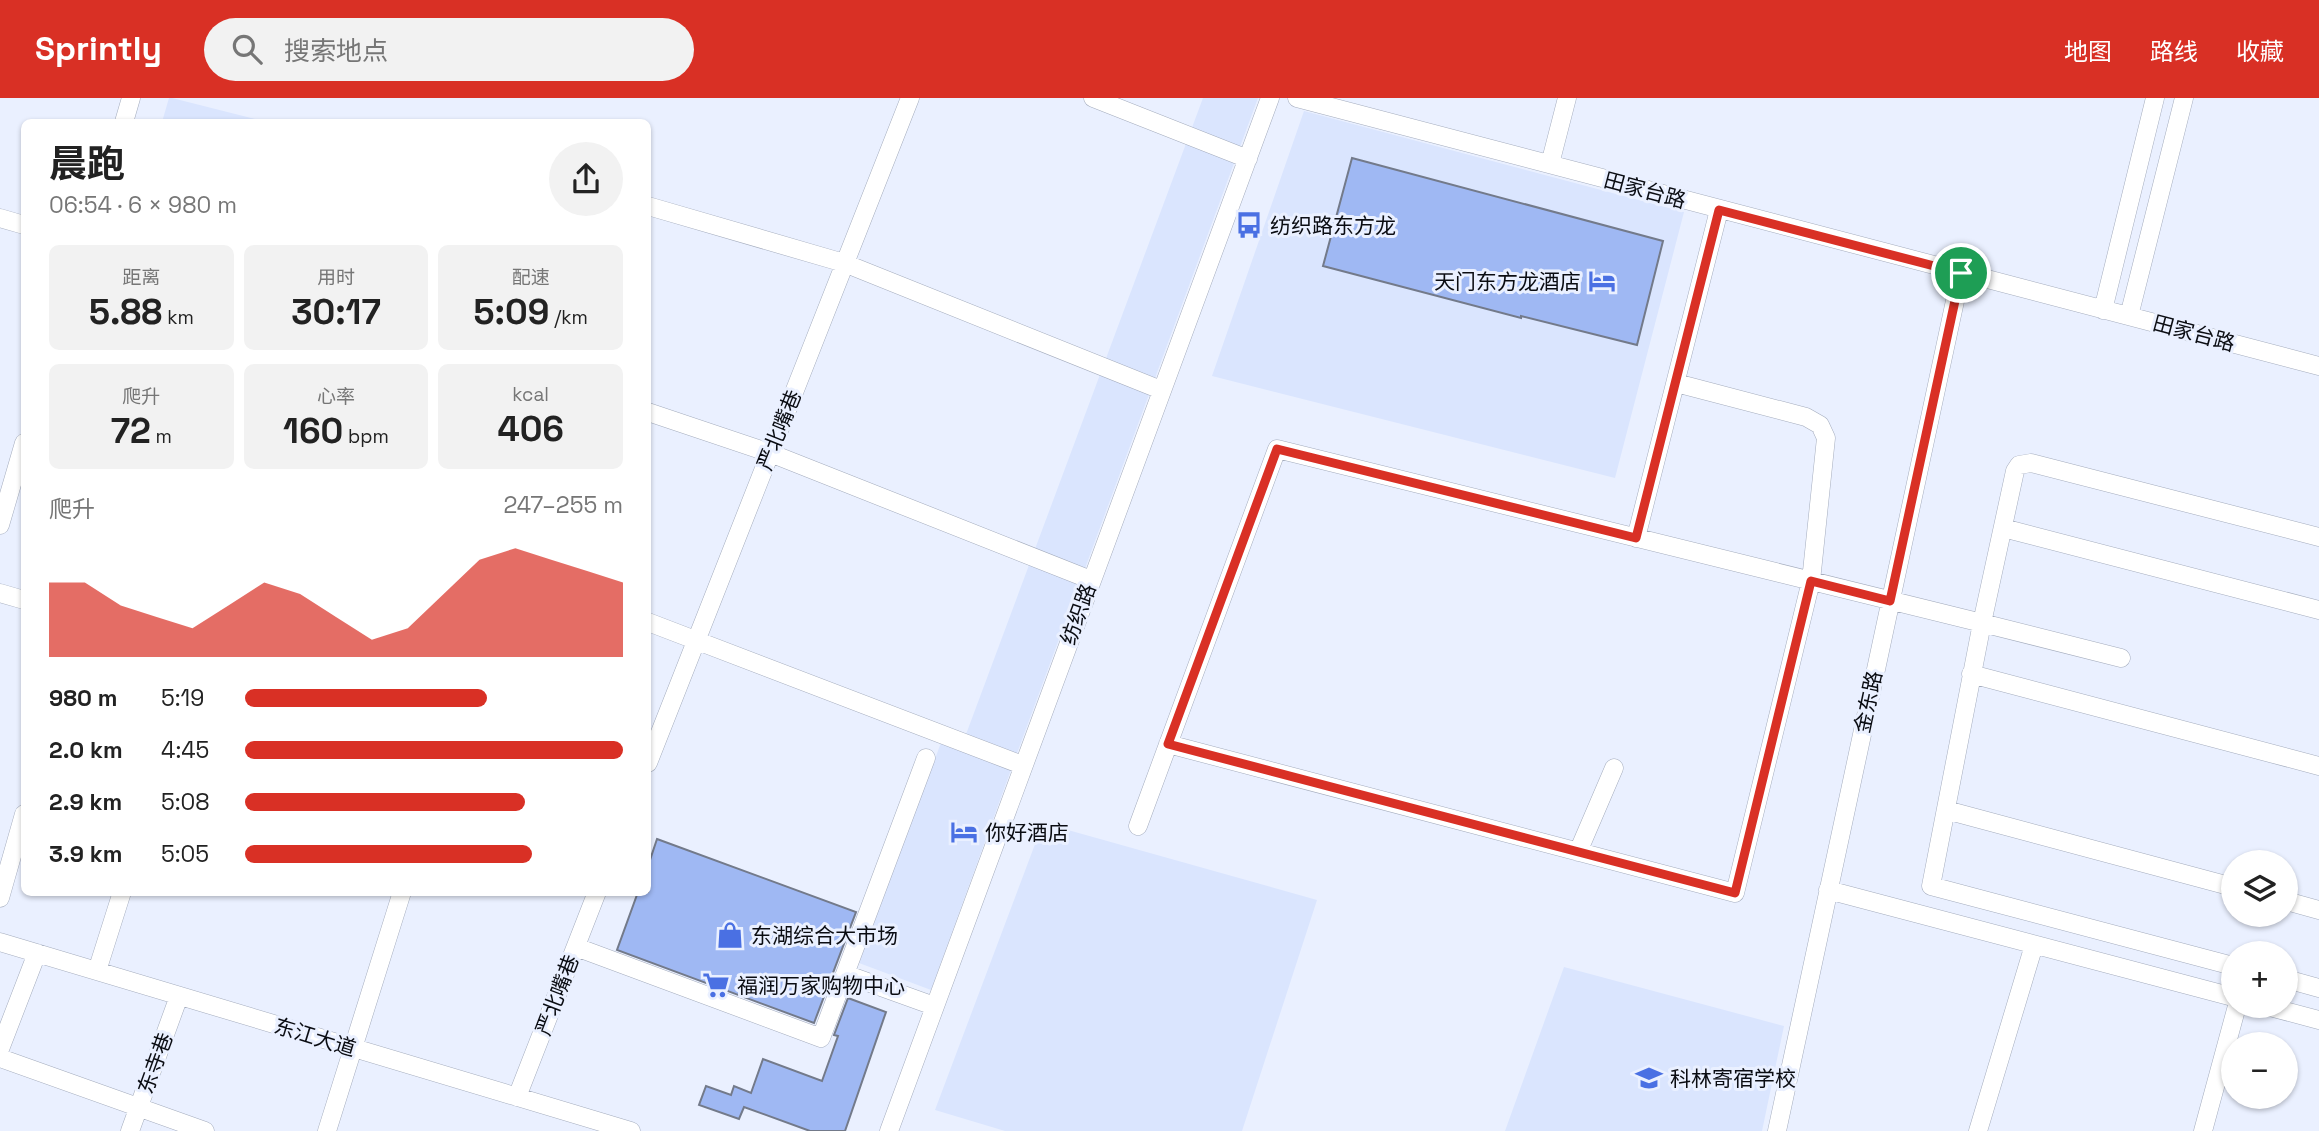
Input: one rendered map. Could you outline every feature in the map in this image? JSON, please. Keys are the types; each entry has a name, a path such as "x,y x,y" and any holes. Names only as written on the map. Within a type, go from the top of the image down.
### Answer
{"street":[{"path":"125,119 131,98"},
{"name":"严北嘴巷","path":"651,755 910,98"},
{"path":"1093,98 1248,159"},
{"name":"纺织路","path":"889,1131 1270,98"},
{"name":"田家台路","path":"1297,98 2319,366"},
{"path":"1550,164 1567,98"},
{"path":"2103,310 2155,98"},
{"path":"2129,316 2184,98"},
{"path":"651,207 844,263 1161,390"},
{"path":"1636,538 1719,210"},
{"path":"0,218 21,224"},
{"name":"金东路","path":"1777,1131 1961,273"},
{"path":"1168,744 1735,893 1811,581 1826,438 1819,425 1807,417 1676,383"},
{"path":"651,413 770,453 1091,580"},
{"path":"1138,826 1277,449 2121,658"},
{"path":"0,525 21,453"},
{"path":"2221,962 1931,886 1971,674 2015,471 2020,465 2031,463 2319,537"},
{"path":"2003,528 2319,610"},
{"path":"0,593 21,599"},
{"path":"651,623 1023,765"},
{"path":"1971,674 2319,766"},
{"path":"576,947 821,1038 926,758"},
{"path":"1578,852 1614,768"},
{"path":"1946,810 2221,884"},
{"path":"0,898 21,824"},
{"path":"1828,890 2221,994"},
{"path":"97,971 121,896"},
{"path":"327,1131 401,896"},
{"name":"严北嘴巷","path":"517,1097 595,896"},
{"path":"2298,904 2319,910"},
{"name":"东江大道","path":"0,942 631,1131"},
{"path":"1978,1131 2034,945"},
{"path":"0,1049 37,953"},
{"path":"845,974 934,1006"},
{"path":"2298,982 2319,988"},
{"name":"东寺巷","path":"130,1131 180,996"},
{"path":"2298,1014 2319,1020"},
{"path":"2203,1131 2234,1018"},
{"path":"0,1058 205,1131"}],"shaded area":[{"path":"169,98 172,98 255,119 163,119"},
{"path":"1203,98 1258,98 1016,756 965,737"},
{"path":"1304,111 1684,212 1615,478 1212,376"},
{"path":"942,740 1012,767 931,990 859,963"},
{"path":"1043,823 1317,900 1242,1131 1005,1131 935,1110"},
{"name":"科林寄宿学校","path":"1564,967 1784,1026 1762,1131 1505,1131"}],"building":[{"path":"1352,158 1663,241 1637,345 1521,318 1323,266"},
{"name":"东湖综合大市场","path":"657,839 856,912 814,1023 617,950 637,896 651,896 651,857"},
{"path":"848,998 886,1012 845,1131 810,1131 744,1107 739,1119 699,1105 706,1086 731,1095 734,1086 751,1093 763,1059 822,1081 838,1036 834,1035"}],"place":[{"name":"纺织路东方龙","path":"1249,225"},
{"name":"天门东方龙酒店","path":"1602,281"},
{"name":"你好酒店","path":"964,832"},
{"name":"东湖综合大市场","path":"730,935"},
{"name":"福润万家购物中心","path":"716,985"},
{"name":"科林寄宿学校","path":"1649,1078"}],"route":[{"path":"1719,210 1961,273 1890,601 1811,581 1735,893 1168,744 1277,449 1636,538 1719,210"}]}
